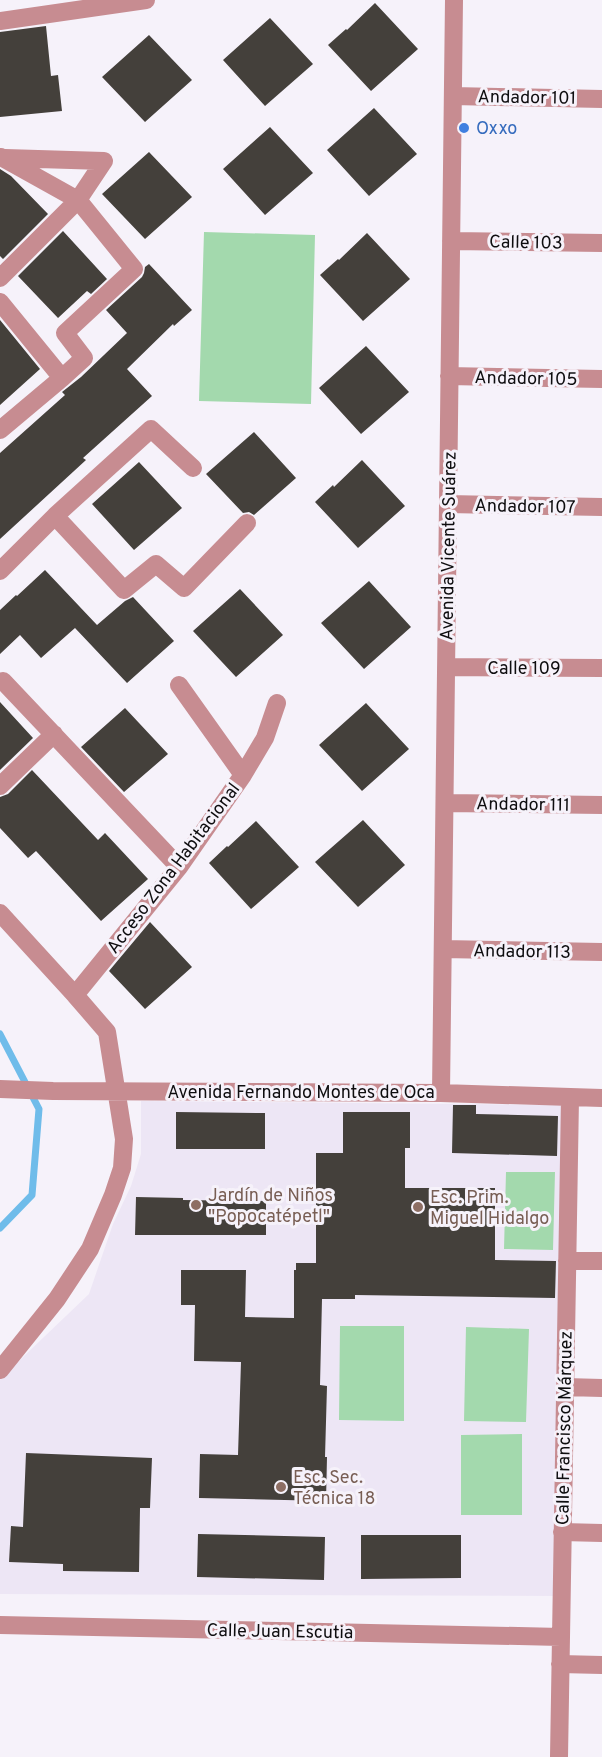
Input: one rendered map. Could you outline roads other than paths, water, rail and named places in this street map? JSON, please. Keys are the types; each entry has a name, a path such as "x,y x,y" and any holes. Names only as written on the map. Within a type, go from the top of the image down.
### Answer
{"street":[{"path":"0,21 59,6 146,0"},
{"name":"Avenida Vicente Suárez","path":"441,1093 454,0"},
{"name":"Andador 101","path":"453,96 602,99"},
{"path":"0,430 84,358 65,333 134,270 78,200 1,157"},
{"path":"0,278 78,200 104,161 1,157"},
{"name":"Calle 103","path":"451,241 602,243"},
{"path":"0,302 62,378"},
{"name":"Andador 105","path":"449,376 602,379"},
{"path":"0,571 55,516 151,429 193,468"},
{"name":"Andador 107","path":"448,504 602,507"},
{"path":"55,516 124,591 156,564 184,588 247,523"},
{"name":"Calle 109","path":"446,667 602,668"},
{"path":"3,681 179,867"},
{"path":"178,685 243,775"},
{"name":"Acceso Zona Habitacional","path":"75,995 179,867 243,775 265,738 277,703"},
{"path":"0,786 54,734"},
{"name":"Andador 111","path":"445,803 602,805"},
{"path":"0,913 107,1032 124,1139 122,1168 90,1249 57,1299 0,1370"},
{"name":"Andador 113","path":"443,949 602,952"},
{"name":"Avenida Fernando Montes de Oca","path":"0,1089 441,1093 602,1098"},
{"name":"Calle Francisco Márquez","path":"559,1757 570,1098"},
{"path":"567,1261 602,1261"},
{"path":"565,1387 602,1388"},
{"path":"562,1532 602,1533"},
{"name":"Calle Juan Escutia","path":"0,1625 561,1637"},
{"path":"560,1664 602,1665"}],"waterway":[{"path":"0,1034 39,1109 32,1195 0,1228"}],"place":[{"name":"Oxxo","path":"464,128"},
{"name":"Jardín de Niños \"Popocatépetl\"","path":"196,1205"},
{"name":"Esc. Prim. Miguel Hidalgo","path":"418,1207"},
{"name":"Esc. Sec. Técnica 18","path":"281,1487"}]}
